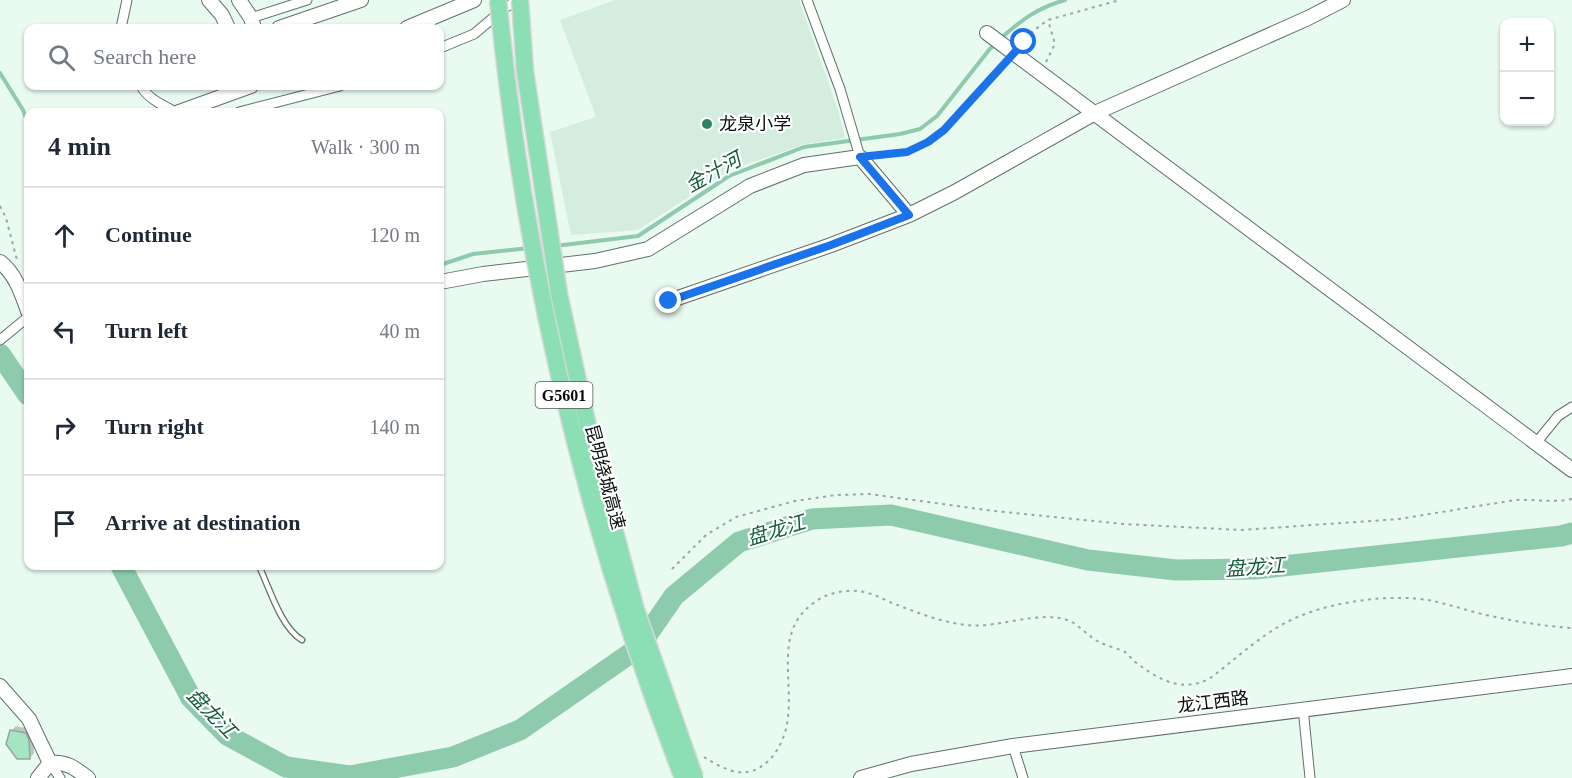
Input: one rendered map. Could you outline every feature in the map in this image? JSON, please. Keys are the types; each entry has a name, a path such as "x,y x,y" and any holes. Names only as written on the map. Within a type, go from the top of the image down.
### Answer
{"highway":[{"name":"昆明绕城高速","path":"498,0 507,92 553,350 620,606 659,718 683,778"},
{"name":"昆明绕城高速","path":"520,0 525,71 559,294 595,458 636,610 695,778"}],"street":[{"path":"123,24 127,0"},
{"path":"209,0 222,15 226,24"},
{"path":"239,0 252,23 307,0"},
{"path":"291,24 361,0"},
{"path":"417,24 474,0"},
{"path":"444,46 474,34 506,7 520,0"},
{"path":"807,0 840,89 860,157 909,215"},
{"path":"669,301 831,245 909,215 955,192 1095,113 1308,18 1343,0"},
{"path":"987,33 1572,470"},
{"path":"143,90 158,103 169,108"},
{"path":"189,108 240,90"},
{"path":"255,108 324,90"},
{"path":"444,281 483,274 595,261 648,249 750,186 804,165 860,157"},
{"path":"0,262 17,284 24,301"},
{"path":"0,340 24,320"},
{"path":"1536,443 1558,416 1572,407"},
{"name":"龙江西路","path":"861,778 911,764 1013,746 1572,676"},
{"path":"0,686 29,719 50,763 60,778"},
{"path":"1303,708 1310,778"},
{"path":"1013,746 1023,778"},
{"path":"38,778 50,763 62,762 88,778"}],"lane":[{"path":"262,570 284,620 293,635 302,640"}],"path":[{"path":"860,157 907,152 928,142 944,130 1012,51 1033,31 1048,20 1120,0"},
{"path":"1041,73 1055,44 1048,20"},
{"path":"0,206 6,218 17,262 17,284"},
{"path":"672,569 706,535 736,517 795,501 836,495 868,494 994,512 1124,524 1241,530 1400,519 1515,500 1562,501 1572,499"},
{"path":"701,756 737,771 750,771 762,766 771,758 779,748 787,724 789,706 787,661 789,638 794,624 821,597 848,591 872,594 924,615 967,626 1055,618 1070,621 1098,641 1125,652 1138,664 1166,681 1182,686 1198,685 1209,680 1280,625 1302,615 1389,597 1434,601 1490,616 1538,625 1572,628"}],"shaded area":[{"name":"龙泉小学","path":"615,0 799,0 839,113 845,138 805,144 730,170 638,230 571,235 550,132 596,117 560,20"}],"building":[{"path":"10,730 26,733 29,740 30,759 17,759 6,744"}],"waterway":[{"name":"金汁河","path":"1001,38 1031,15 1065,0"},
{"name":"金汁河","path":"555,246 638,236 729,176 804,147 900,134 920,129 937,116 996,43"},
{"name":"金汁河","path":"0,73 24,113"},
{"name":"金汁河","path":"444,264 473,254 530,248"},
{"name":"盘龙江","path":"0,354 24,389"},
{"name":"盘龙江","path":"123,570 191,698 227,735 286,767 350,776 453,757 520,730 638,648 674,596 739,542 812,519 891,515 1088,560 1176,570 1255,569 1572,533"}],"place":[{"name":"龙泉小学","path":"707,124"}],"route":[{"path":"669,301 831,245 909,215 860,157 907,152 928,142 944,130 1024,42"}]}
